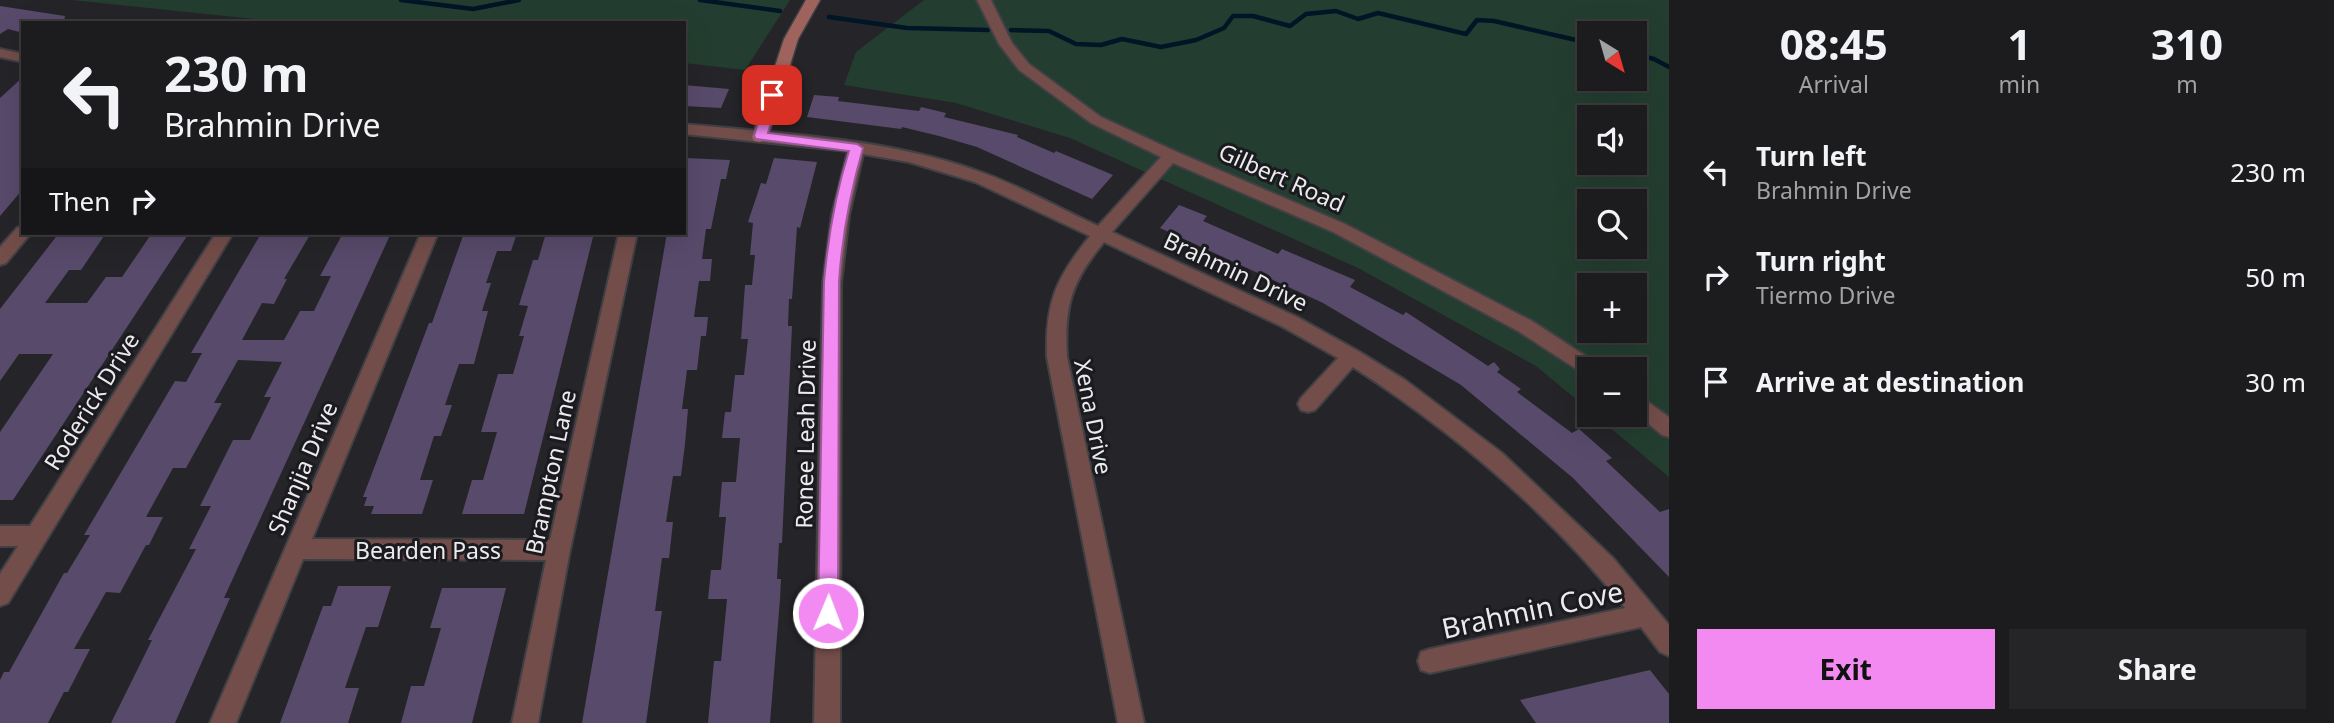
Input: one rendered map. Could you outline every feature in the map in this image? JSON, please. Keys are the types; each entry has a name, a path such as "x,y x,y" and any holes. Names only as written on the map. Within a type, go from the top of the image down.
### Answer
{"street":[{"path":"760,136 791,39 813,0"},
{"name":"Gilbert Road","path":"984,0 1006,44 1024,67 1087,114 1171,156 1308,214 1436,277 1525,326 1577,360"},
{"path":"0,53 19,57"},
{"path":"0,68 19,57"},
{"name":"Brahmin Drive","path":"686,129 857,148 913,157 970,174 1290,323 1351,356 1444,418 1495,459 1605,565 1669,644"},
{"name":"Ronee Leah Drive","path":"827,723 832,282 835,240 844,190 857,148"},
{"name":"Xena Drive","path":"1130,723 1057,357 1055,320 1062,293 1074,268 1171,156"},
{"path":"0,259 21,234"},
{"name":"Roderick Drive","path":"0,595 223,235"},
{"name":"Shanjia Drive","path":"223,723 428,235"},
{"name":"Brampton Lane","path":"525,723 559,550 628,235"},
{"path":"1308,404 1351,356"},
{"path":"1647,411 1669,429"},
{"path":"0,536 37,536"},
{"name":"Bearden Pass","path":"297,549 559,550"},
{"name":"Brahmin Cove","path":"1430,661 1646,615"}],"green space":[{"path":"72,0 790,0 745,70 686,63 686,21 273,21"},
{"path":"924,0 1669,0 1669,477 1609,427 1647,427 1647,357 1577,357 1577,400 1536,366 1358,268 1070,138 956,103 844,85 856,52"}],"building":[{"path":"0,6 65,16 64,21 21,21 21,32 8,29 0,34"},
{"path":"21,79 21,191 0,216 0,98"},
{"path":"686,85 729,89 721,108 686,106"},
{"path":"814,95 839,97 838,101 919,111 921,107 946,113 944,117 1018,135 1017,137 1054,153 1056,151 1113,175 1092,199 977,147 939,136 902,127 807,117"},
{"path":"686,158 730,160 726,179 721,179 711,229 706,229 702,259 712,259 710,281 699,281 694,317 708,317 706,336 701,336 697,370 687,370 682,409 688,409 685,444 681,476 673,476 666,522 673,522 669,558 662,558 655,611 662,611 646,723 582,723 667,235 686,235"},
{"path":"774,158 817,162 800,228 797,227 792,299 789,299 788,326 792,326 782,543 779,543 777,579 781,579 770,723 708,723 714,661 721,661 727,599 708,599 711,570 721,570 726,517 719,517 722,482 736,482 740,438 722,438 725,412 731,412 735,375 744,375 748,339 741,339 745,285 752,285 755,255 750,255 753,223 748,222 761,183 766,184"},
{"path":"1179,205 1207,216 1203,221 1278,254 1282,249 1355,280 1350,287 1403,315 1406,312 1488,366 1494,362 1500,369 1497,372 1521,389 1517,392 1572,433 1579,429 1612,458 1606,461 1660,512 1669,509 1669,577 1573,478 1461,385 1323,303 1160,228"},
{"path":"57,235 105,235 81,270 69,270 45,303 87,303 106,277 122,277 151,235 188,235 13,500 0,500 0,432 53,354 19,354 0,381 0,309"},
{"path":"310,235 284,279 287,279 274,304 262,303 242,340 284,340 300,311 314,311 331,276 320,276 342,235 390,235 224,598 230,598 175,723 111,723 152,640 148,640 196,549 189,549 211,506 200,506 233,440 250,440 271,397 264,397 282,362 238,360 214,403 222,403 186,468 173,468 146,517 163,517 149,545 146,545 120,593 106,592 74,649 90,649 48,723 0,723 0,680 4,672 9,672 64,573 67,573 90,535 84,535 175,381 186,382 202,353 191,353 259,237"},
{"path":"463,235 516,235 511,251 497,251 486,283 491,283 482,311 488,311 474,364 459,364 445,405 452,405 441,436 434,436 420,480 433,480 422,514 371,514 374,506 364,506 367,497 363,497 429,323 432,323"},
{"path":"545,235 594,235 524,514 462,514 472,480 483,480 497,432 481,432 498,374 513,374 524,336 519,336 528,306 519,305 533,260 538,260"},
{"path":"338,586 391,586 378,627 366,627 345,688 359,688 348,723 280,723 323,606 331,606"},
{"path":"442,588 506,588 472,723 401,723 411,686 424,686 441,628 430,628"},
{"path":"1650,670 1669,694 1669,723 1536,723 1520,700"}],"waterway":[{"path":"401,0 473,9 519,0"},
{"path":"700,0 780,11"},
{"path":"1011,30 1049,31 1076,44 1101,45 1122,39 1161,47 1196,40 1224,28 1233,16 1253,16 1290,26 1306,14 1336,11 1358,19 1378,13 1466,34 1477,20 1494,21 1577,40"},
{"path":"829,17 907,28 988,30"},
{"path":"1647,57 1669,67"}],"route":[{"path":"772,95 760,136 857,148 844,190 835,240 832,282 828,613"}]}
